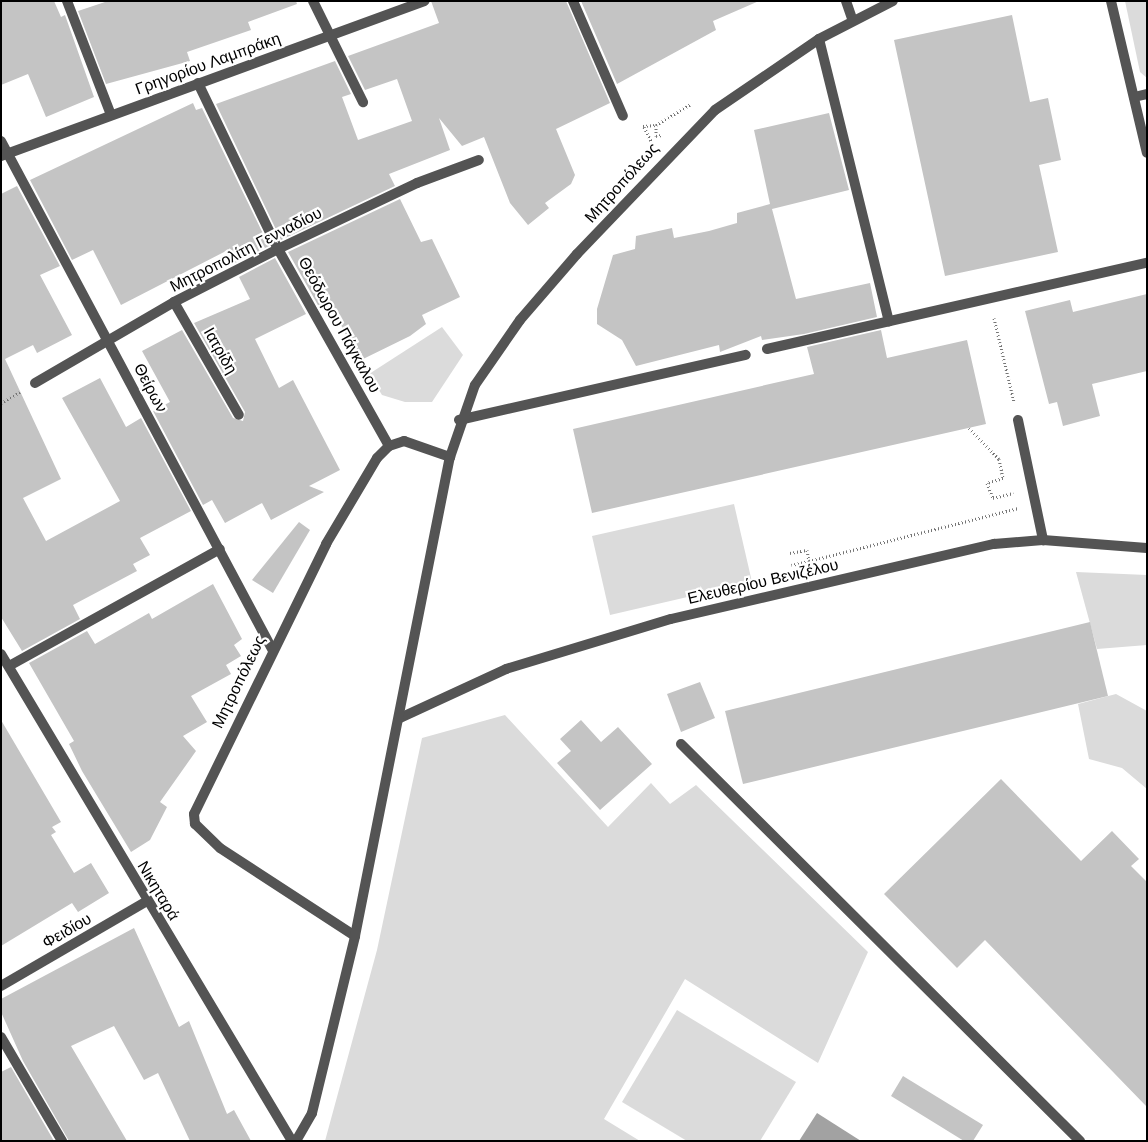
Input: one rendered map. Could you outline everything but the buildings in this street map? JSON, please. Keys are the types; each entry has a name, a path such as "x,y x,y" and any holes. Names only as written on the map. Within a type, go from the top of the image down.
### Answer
{"street":[{"path":"67,1 111,115"},
{"path":"313,1 364,102"},
{"name":"Γρηγορίου Λαμπράκη","path":"4,154 424,1"},
{"path":"573,1 623,116"},
{"path":"846,1 853,21"},
{"name":"Μητροπόλεως","path":"294,1140 312,1113 355,936 400,718 450,457 459,420 488,363 520,320 674,148 715,110 819,39 893,1"},
{"path":"1111,1 1147,153"},
{"path":"819,39 889,321"},
{"name":"Θεόδωρου Πάγκαλου","path":"198,83 278,249 389,446"},
{"path":"1134,97 1147,94"},
{"name":"Θείρων","path":"1,141 4,154 108,342 272,649"},
{"name":"Μητροπολίτη Γενναδίου","path":"35,383 174,302 278,249 417,183 479,160"},
{"path":"767,350 1147,262"},
{"name":"Ιατρίδη","path":"174,302 239,415"},
{"path":"459,420 746,355"},
{"path":"1018,420 1043,540"},
{"path":"389,446 404,441 450,457"},
{"name":"Μητροπόλεως","path":"355,936 220,848 195,824 201,793 272,649 326,544 389,446"},
{"name":"Ελευθερίου Βενιζέλου","path":"400,718 506,669 671,619 994,544 1043,540 1147,548"},
{"path":"9,666 220,549"},
{"name":"Νικηταρά","path":"1,654 244,1065 294,1140"},
{"path":"681,744 1080,1141"},
{"name":"Φειδίου","path":"1,986 147,902"},
{"path":"1,1037 62,1141"}],"path":[{"path":"623,116 644,127 656,125 656,136 665,135 674,148"},
{"path":"989,298 1018,420"},
{"path":"791,565 1020,508 1017,493 993,498 987,483 1003,478 999,459 969,428"},
{"path":"790,553 807,550 809,561"}],"shaded area":[{"path":"1125,1 1147,1 1147,78 1140,72"},
{"path":"442,327 463,355 432,402 405,402 382,395 369,374"},
{"path":"734,504 752,582 610,615 592,536"},
{"path":"1076,572 1147,575 1147,645 1097,649"},
{"path":"1116,694 1147,711 1147,789 1122,768 1089,759 1078,704"},
{"path":"505,715 608,827 651,783 670,804 696,785 868,952 818,1063 685,979 604,1119 640,1141 325,1141 377,950 422,738"},
{"path":"677,1010 796,1082 760,1141 687,1141 622,1102"},
{"path":"817,1113 861,1141 799,1141"}]}
